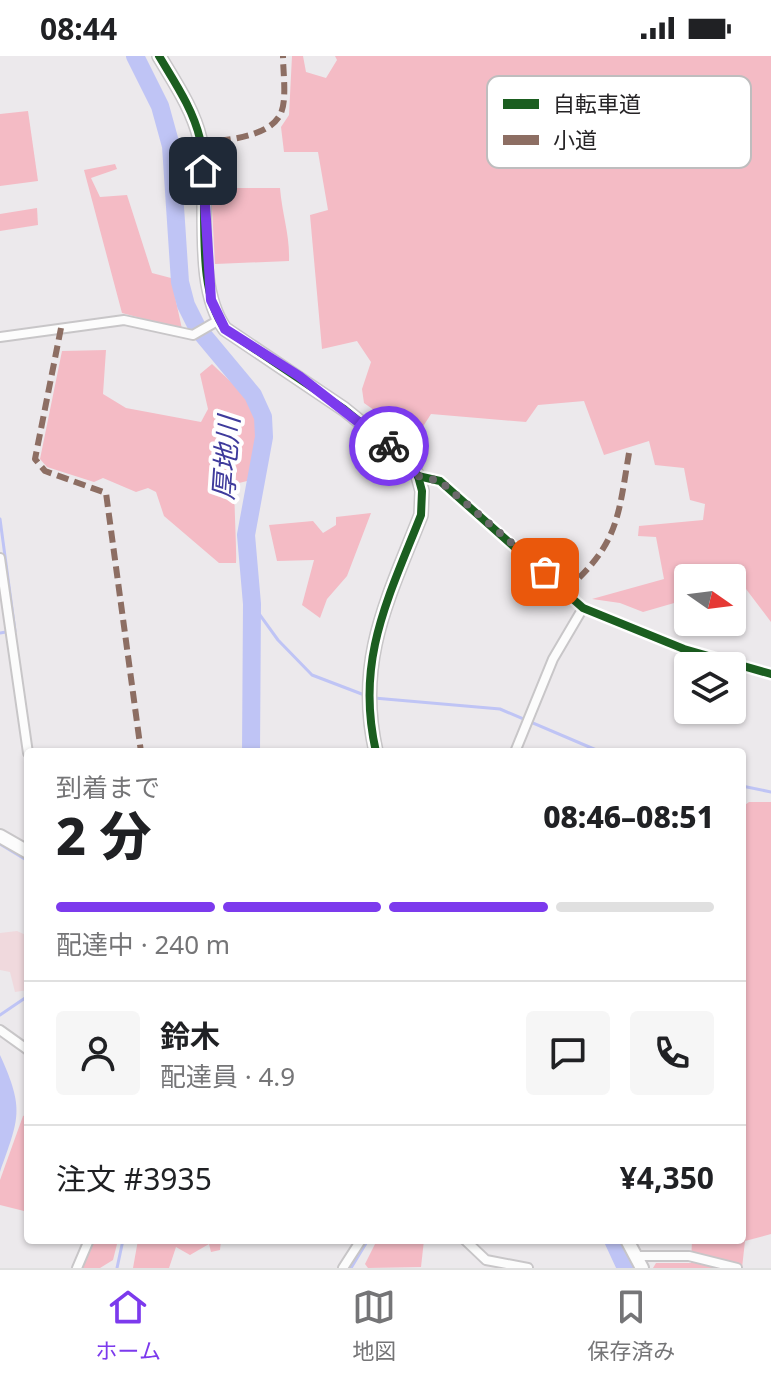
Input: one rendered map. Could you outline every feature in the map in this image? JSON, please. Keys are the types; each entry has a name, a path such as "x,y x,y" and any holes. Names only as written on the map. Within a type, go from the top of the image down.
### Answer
{"street":[{"path":"159,56 191,112 201,143 214,324"},
{"path":"0,337 124,320 193,335 214,324"},
{"path":"214,324 344,409 407,460 418,476 423,504 421,515 373,645 367,695 375,748"},
{"path":"418,476 440,481 583,608 684,649 771,674"},
{"path":"0,558 27,748"},
{"path":"516,748 553,659 583,608"},
{"path":"0,836 24,850"},
{"path":"0,1030 24,1047"},
{"path":"77,1268 87,1244"},
{"path":"343,1268 358,1244"},
{"path":"469,1244 486,1260 528,1268"},
{"path":"629,1244 642,1268"},
{"path":"635,1256 689,1256 737,1268"}],"shaded area":[{"path":"292,56 303,56 306,72 326,78 337,60 335,56 771,56 771,622 746,589 746,564 674,564 674,603 643,612 620,603 592,599 664,579 656,537 638,536 639,526 703,520 705,504 690,500 684,468 655,465 649,441 604,455 584,401 538,405 526,422 431,414 415,439 364,403 362,389 371,362 357,341 322,349 310,215 328,210 318,152 284,152 281,127 289,115"},
{"path":"28,111 38,181 0,186 0,114"},
{"path":"224,150 232,188 280,188 289,261 215,264 209,153"},
{"path":"115,164 117,169 91,178 100,197 127,195 152,273 171,278 182,329 122,313 84,170"},
{"path":"37,208 38,225 0,231 0,214"},
{"path":"106,350 103,394 126,408 201,422 208,409 200,374 212,364 250,404 256,415 257,441 247,481 235,484 236,563 219,563 164,516 156,492 148,488 136,492 103,478 94,482 47,467 40,459 62,351"},
{"path":"371,513 347,576 327,599 320,618 302,605 314,560 277,561 269,525 313,521 323,533 336,525 336,517"},
{"path":"771,802 771,1234 746,1241 746,804"},
{"path":"17,931 24,934 24,991 15,992 10,972 0,970 0,933"},
{"path":"23,1116 24,1211 0,1205 0,1180"},
{"path":"91,1244 117,1244 113,1260 100,1268 81,1268"},
{"path":"137,1244 209,1244 190,1255 176,1247 169,1268 133,1268"},
{"path":"209,1244 221,1244 220,1250 211,1252"},
{"path":"375,1244 424,1244 421,1267 368,1268 365,1264"},
{"path":"692,1244 745,1244 742,1268 653,1268 656,1263 691,1263"}],"water":[{"path":"0,1055 13,1089 16,1114 12,1139 0,1172"}],"waterway":[{"name":"厚地川","path":"135,56 160,106 171,146 180,282 186,305 198,329 253,395 263,417 264,437 246,535 252,604 251,748"},
{"path":"0,519 15,631"},
{"path":"252,604 278,640 312,675 367,696"},
{"path":"0,633 6,632"},
{"path":"374,698 500,709 592,748"},
{"path":"746,787 771,792"},
{"path":"0,844 24,859"},
{"path":"0,1015 24,999"},
{"path":"117,1268 122,1244"},
{"path":"351,1268 366,1244"},
{"name":"厚地川","path":"615,1244 626,1268"}],"marked path":[{"path":"201,143 257,133 275,121 284,100 283,56"},
{"path":"61,328 35,459 45,471 106,493 140,748"},
{"path":"566,590 596,558 613,529 629,453"}],"cycle path":[{"path":"159,56 188,107 200,139 205,264 215,310 225,329 344,409 407,460 418,476 422,491 421,515 387,603 372,659 371,719 375,748"},
{"path":"418,476 440,481 583,608 684,649 771,674"}],"way so far":[{"path":"389,446 407,460 418,476 440,481 545,572"}],"route":[{"path":"203,171 211,300 225,329 276,360 389,446"}]}
